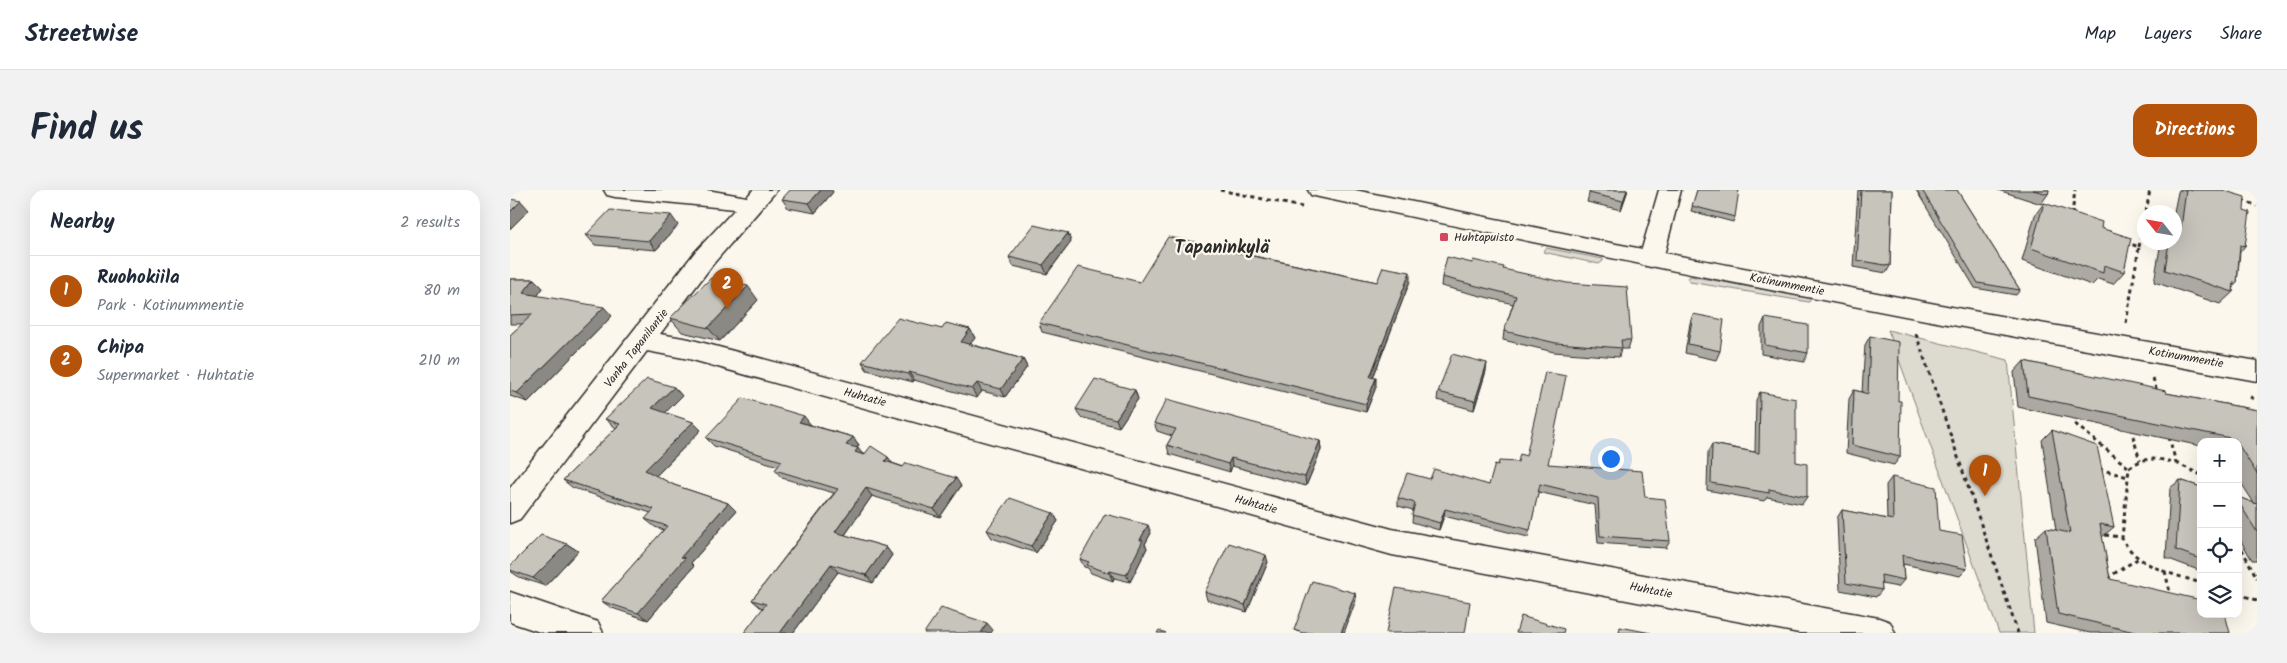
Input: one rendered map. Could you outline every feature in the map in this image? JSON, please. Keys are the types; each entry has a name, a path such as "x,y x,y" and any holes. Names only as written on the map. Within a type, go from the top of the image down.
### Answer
{"street":[{"path":"614,190 724,199 758,198"},
{"name":"Kotinummentie","path":"1319,190 1367,194 1651,259 1989,324 2257,371"},
{"path":"1651,259 1670,190"},
{"name":"Vanha Tapanilantie","path":"510,510 704,258 758,198"},
{"name":"Huhtatie","path":"641,340 689,349 1392,542 1879,633"},
{"path":"510,607 587,633"}],"path":[{"path":"2072,218 2075,190"},
{"path":"2147,205 2150,190"},
{"path":"2237,198 2257,206"},
{"path":"2120,240 2137,246"},
{"path":"2125,328 2138,250"},
{"path":"1915,331 2018,633"},
{"path":"2153,378 2158,397"},
{"path":"2075,424 2128,468"},
{"path":"2168,434 2176,463"},
{"path":"2133,436 2140,461"},
{"path":"2128,468 2145,458 2161,459 2176,463 2197,473"},
{"path":"2093,468 2128,477"},
{"path":"2128,468 2122,537 2127,548 2139,558 2197,582"},
{"path":"2105,535 2122,537"},
{"path":"2242,550 2257,578"},
{"path":"2105,579 2139,558"},
{"path":"2165,570 2170,597"},
{"path":"2242,595 2257,600"}],"shaded area":[{"path":"1546,248 1603,259 1603,261 1599,264 1543,252"},
{"path":"1690,276 1809,298 1810,300 1809,302 1690,282 1688,278"},
{"path":"1888,330 2008,360 2034,633 1999,633"}],"building":[{"path":"790,190 821,190 809,203 782,199"},
{"path":"1590,190 1627,190 1623,201 1589,193"},
{"path":"1697,190 1739,190 1735,217 1692,206"},
{"path":"1861,190 1892,190 1890,266 1857,260"},
{"path":"1922,190 1957,190 2020,290 1978,283"},
{"path":"2033,190 2049,190 2048,194"},
{"path":"2186,190 2222,190 2245,197 2244,210 2250,212 2245,246 2240,245 2237,283 2234,282 2233,292 2165,270 2168,250 2182,250 2182,220"},
{"path":"510,199 521,201 510,212"},
{"path":"2044,203 2102,222 2101,228 2131,238 2124,272 2104,265 2103,273 2031,248"},
{"path":"610,210 671,215 649,241 586,235"},
{"path":"1034,225 1068,233 1043,265 1009,257"},
{"path":"1168,237 1377,282 1383,267 1410,272 1370,377 1376,378 1366,404 1039,323 1078,267 1140,282"},
{"path":"1447,257 1472,263 1473,260 1504,267 1503,269 1567,283 1627,287 1631,340 1621,340 1622,348 1556,343 1504,331 1516,296 1442,277"},
{"path":"711,278 748,286 708,328 670,318"},
{"path":"510,279 534,279 523,293 604,307 517,393 510,391 510,335 533,314 510,315"},
{"path":"1693,314 1724,320 1720,351 1688,344"},
{"path":"898,318 942,329 946,323 970,329 961,342 1023,359 1001,389 977,383 972,389 862,362"},
{"path":"1765,318 1808,325 1808,353 1765,345"},
{"path":"1870,336 1899,342 1898,401 1901,401 1900,457 1852,445 1854,390 1868,394"},
{"path":"1452,354 1487,363 1475,401 1438,392"},
{"path":"2024,361 2166,391 2166,393 2257,410 2257,474 2242,450 2242,438 2230,438 2028,396"},
{"path":"1545,372 1566,376 1548,464 1642,471 1645,497 1665,499 1670,541 1600,536 1598,498 1540,484 1530,530 1445,509 1440,523 1412,515 1415,503 1398,498 1407,473 1430,479 1434,469 1489,485 1495,464 1498,465 1499,461 1518,462 1520,454 1526,456"},
{"path":"647,379 674,387 652,408 693,422 645,470 674,485 728,503 681,557 685,558 638,613 601,601 667,526 645,519 654,509 563,480 620,424 605,419"},
{"path":"1095,379 1135,390 1116,419 1076,409"},
{"path":"1760,392 1796,399 1796,462 1807,464 1807,497 1769,489 1769,493 1711,483 1712,444 1759,453"},
{"path":"743,398 804,416 799,422 853,437 846,445 858,448 855,452 864,455 871,446 888,457 885,461 903,467 906,463 956,478 934,509 866,488 835,532 886,547 866,575 831,564 780,633 744,633 766,604 752,600 838,489 775,470 782,461 706,438"},
{"path":"1167,399 1320,441 1305,477 1231,458 1228,464 1167,445 1176,429 1154,423"},
{"path":"2052,430 2097,446 2114,527 2100,524 2110,579 2197,599 2197,618 2226,618 2230,633 2139,633 2058,614 2046,528 2070,533"},
{"path":"1892,477 1936,487 1939,531 1962,535 1967,569 1902,555 1904,580 1881,575 1882,590 1846,583 1842,510 1893,520"},
{"path":"2180,480 2197,486 2197,558 2176,550"},
{"path":"1010,498 1053,513 1031,546 987,530"},
{"path":"2242,498 2257,504 2257,532 2242,508"},
{"path":"1105,514 1148,525 1126,575 1110,571 1109,573 1087,565 1089,562 1080,559"},
{"path":"541,535 567,544 533,578 510,570 510,566"},
{"path":"1229,543 1266,555 1245,605 1205,592"},
{"path":"1312,581 1355,593 1341,633 1303,633 1294,630"},
{"path":"1396,588 1470,602 1465,633 1386,633"},
{"path":"941,608 987,623 981,633 924,633"},
{"path":"1521,616 1564,629 1563,633 1516,633"},
{"path":"1620,627 1651,633 1619,633"}],"place":[{"name":"Huhtapuisto","path":"1444,237"},
{"name":"Chipa","path":"727,309"},
{"name":"Ruohokiila","path":"1985,496"}],"district":[{"name":"Tapaninkylä","path":"1222,247"}]}
